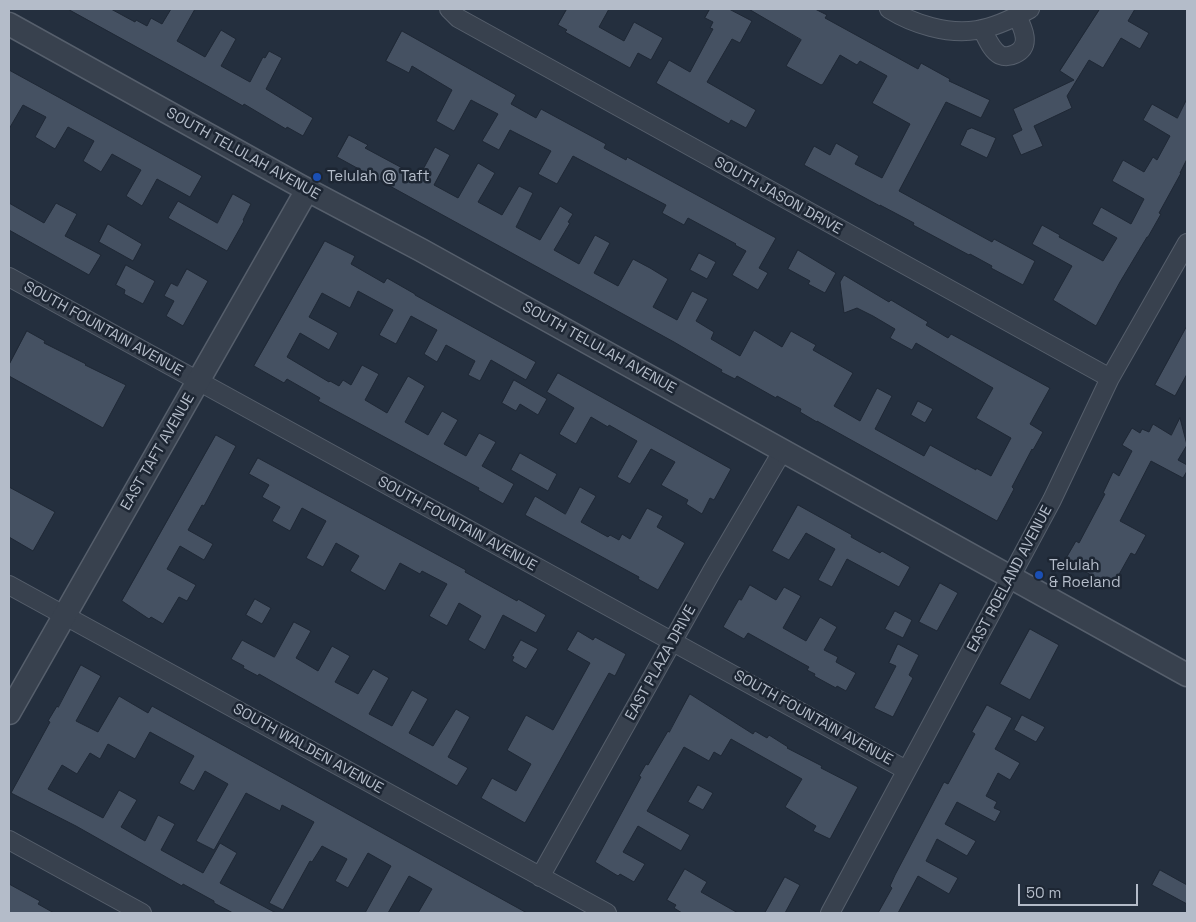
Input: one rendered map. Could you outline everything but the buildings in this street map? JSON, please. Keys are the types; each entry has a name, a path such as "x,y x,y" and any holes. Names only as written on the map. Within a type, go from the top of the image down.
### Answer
{"street":[{"name":"SOUTH JASON DRIVE","path":"449,9 458,18 1110,378"},
{"path":"889,9 915,22 935,28 975,31 1024,12 1024,46 1014,55 999,54 991,46 982,29"},
{"name":"SOUTH TELULAH AVENUE","path":"9,24 307,190 421,250 783,450 1187,675"},
{"name":"EAST TAFT AVENUE","path":"9,713 307,190"},
{"name":"EAST ROELAND AVENUE","path":"830,913 1056,493 1110,378 1187,244"},
{"name":"SOUTH FOUNTAIN AVENUE","path":"9,277 906,770"},
{"name":"EAST PLAZA DRIVE","path":"540,877 783,450"},
{"name":"SOUTH WALDEN AVENUE","path":"9,585 607,913"},
{"path":"9,840 142,913"}],"place":[{"name":"Telulah @ Taft","path":"317,177"},
{"name":"Telulah & Roeland","path":"1039,575"}]}
